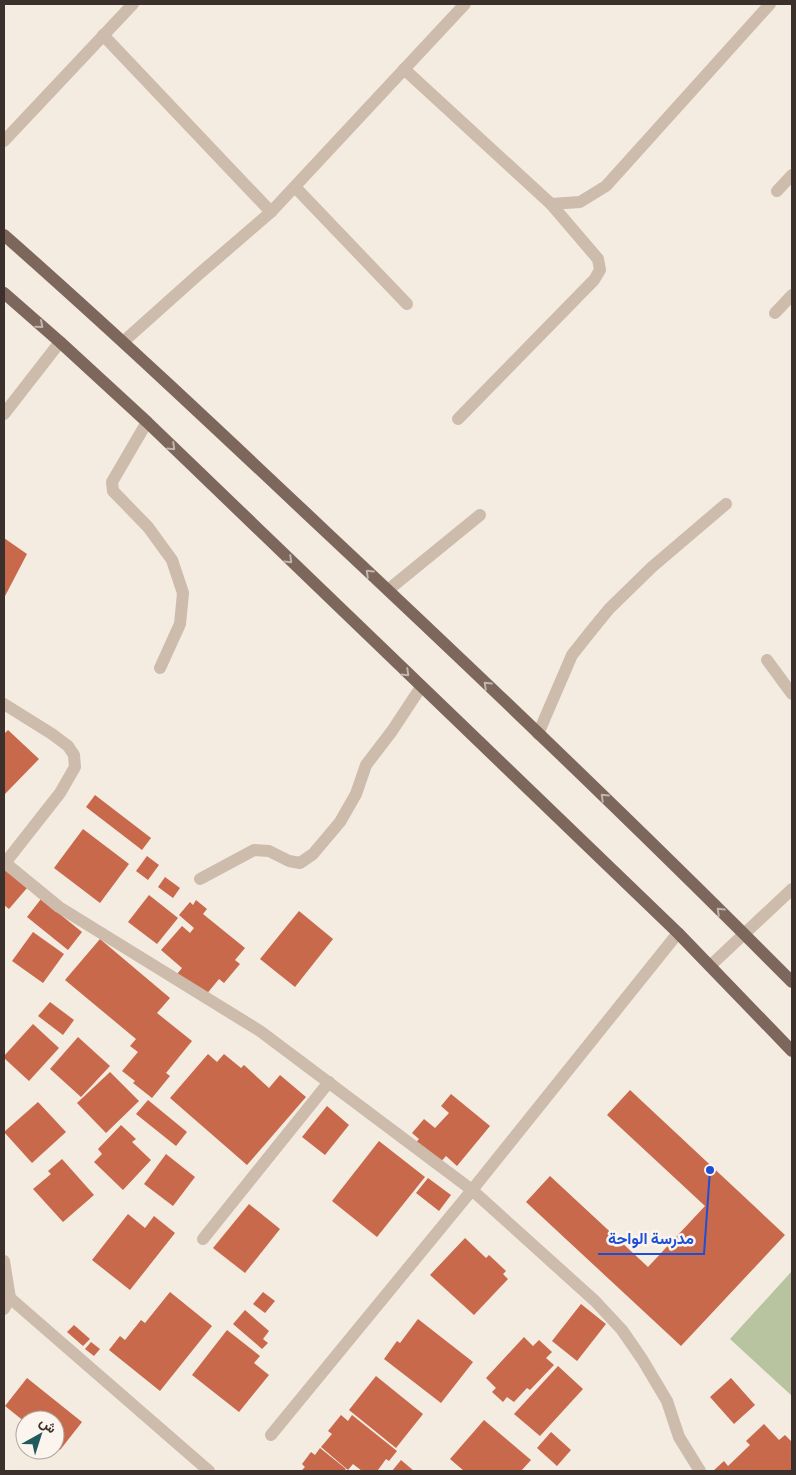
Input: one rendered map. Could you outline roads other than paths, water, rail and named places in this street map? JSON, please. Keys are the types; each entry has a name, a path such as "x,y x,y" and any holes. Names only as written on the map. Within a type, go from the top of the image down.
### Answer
{"main road":[{"path":"4,235 123,342 388,590 792,982"},
{"path":"4,293 147,422 678,933 792,1051"}],"street":[{"path":"4,141 133,4"},
{"path":"123,342 198,274 271,212 465,4"},
{"path":"551,204 580,202 606,186 770,4"},
{"path":"103,35 271,212"},
{"path":"404,69 551,204 598,259 600,270 594,280 458,419"},
{"path":"777,191 792,175"},
{"path":"295,186 407,304"},
{"path":"774,313 792,295"},
{"path":"4,414 60,342"},
{"path":"147,422 112,482 113,491 148,527 172,560 183,592 180,624 160,668"},
{"path":"538,734 572,655 609,609 652,567 726,504"},
{"path":"388,590 480,515"},
{"path":"767,660 792,694"},
{"path":"200,879 254,850 269,852 289,861 300,863 313,854 340,822 356,794 366,765 392,731 421,687"},
{"path":"4,704 68,746 74,754 75,767 60,793 4,862 59,907 260,1031 472,1190 595,1302 622,1330 667,1401 679,1437 700,1471"},
{"path":"710,966 792,889"},
{"path":"271,1435 472,1190 678,933"},
{"path":"203,1239 329,1082"},
{"path":"4,1261 7,1303 209,1471"}],"place":[{"name":"مدرسة الواحة","path":"710,1170"}]}
